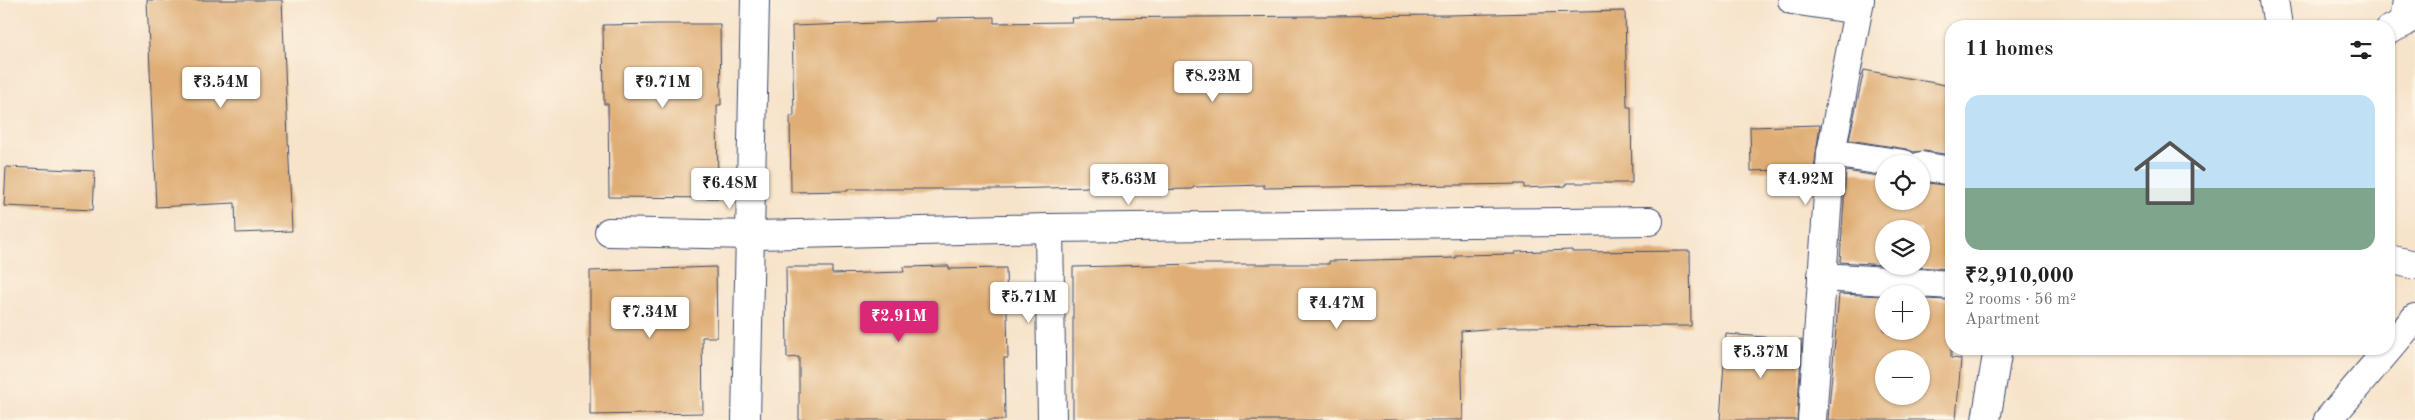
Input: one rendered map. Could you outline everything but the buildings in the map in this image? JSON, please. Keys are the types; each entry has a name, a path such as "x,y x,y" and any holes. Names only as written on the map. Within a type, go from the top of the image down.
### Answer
{"street":[{"path":"746,420 755,0"},
{"path":"1792,0 1859,5 1831,153 1812,420"},
{"path":"2274,0 2277,20"},
{"path":"2395,27 2404,22 2407,0"},
{"path":"1831,153 1875,160"},
{"path":"1930,168 1945,170"},
{"path":"609,232 751,235 1049,228 1650,221"},
{"path":"1049,228 1052,420"},
{"path":"2395,260 2415,264"},
{"path":"1822,277 1945,285"},
{"path":"2395,341 2415,318"},
{"path":"1986,420 1997,355"},
{"path":"2328,420 2383,355"}]}
